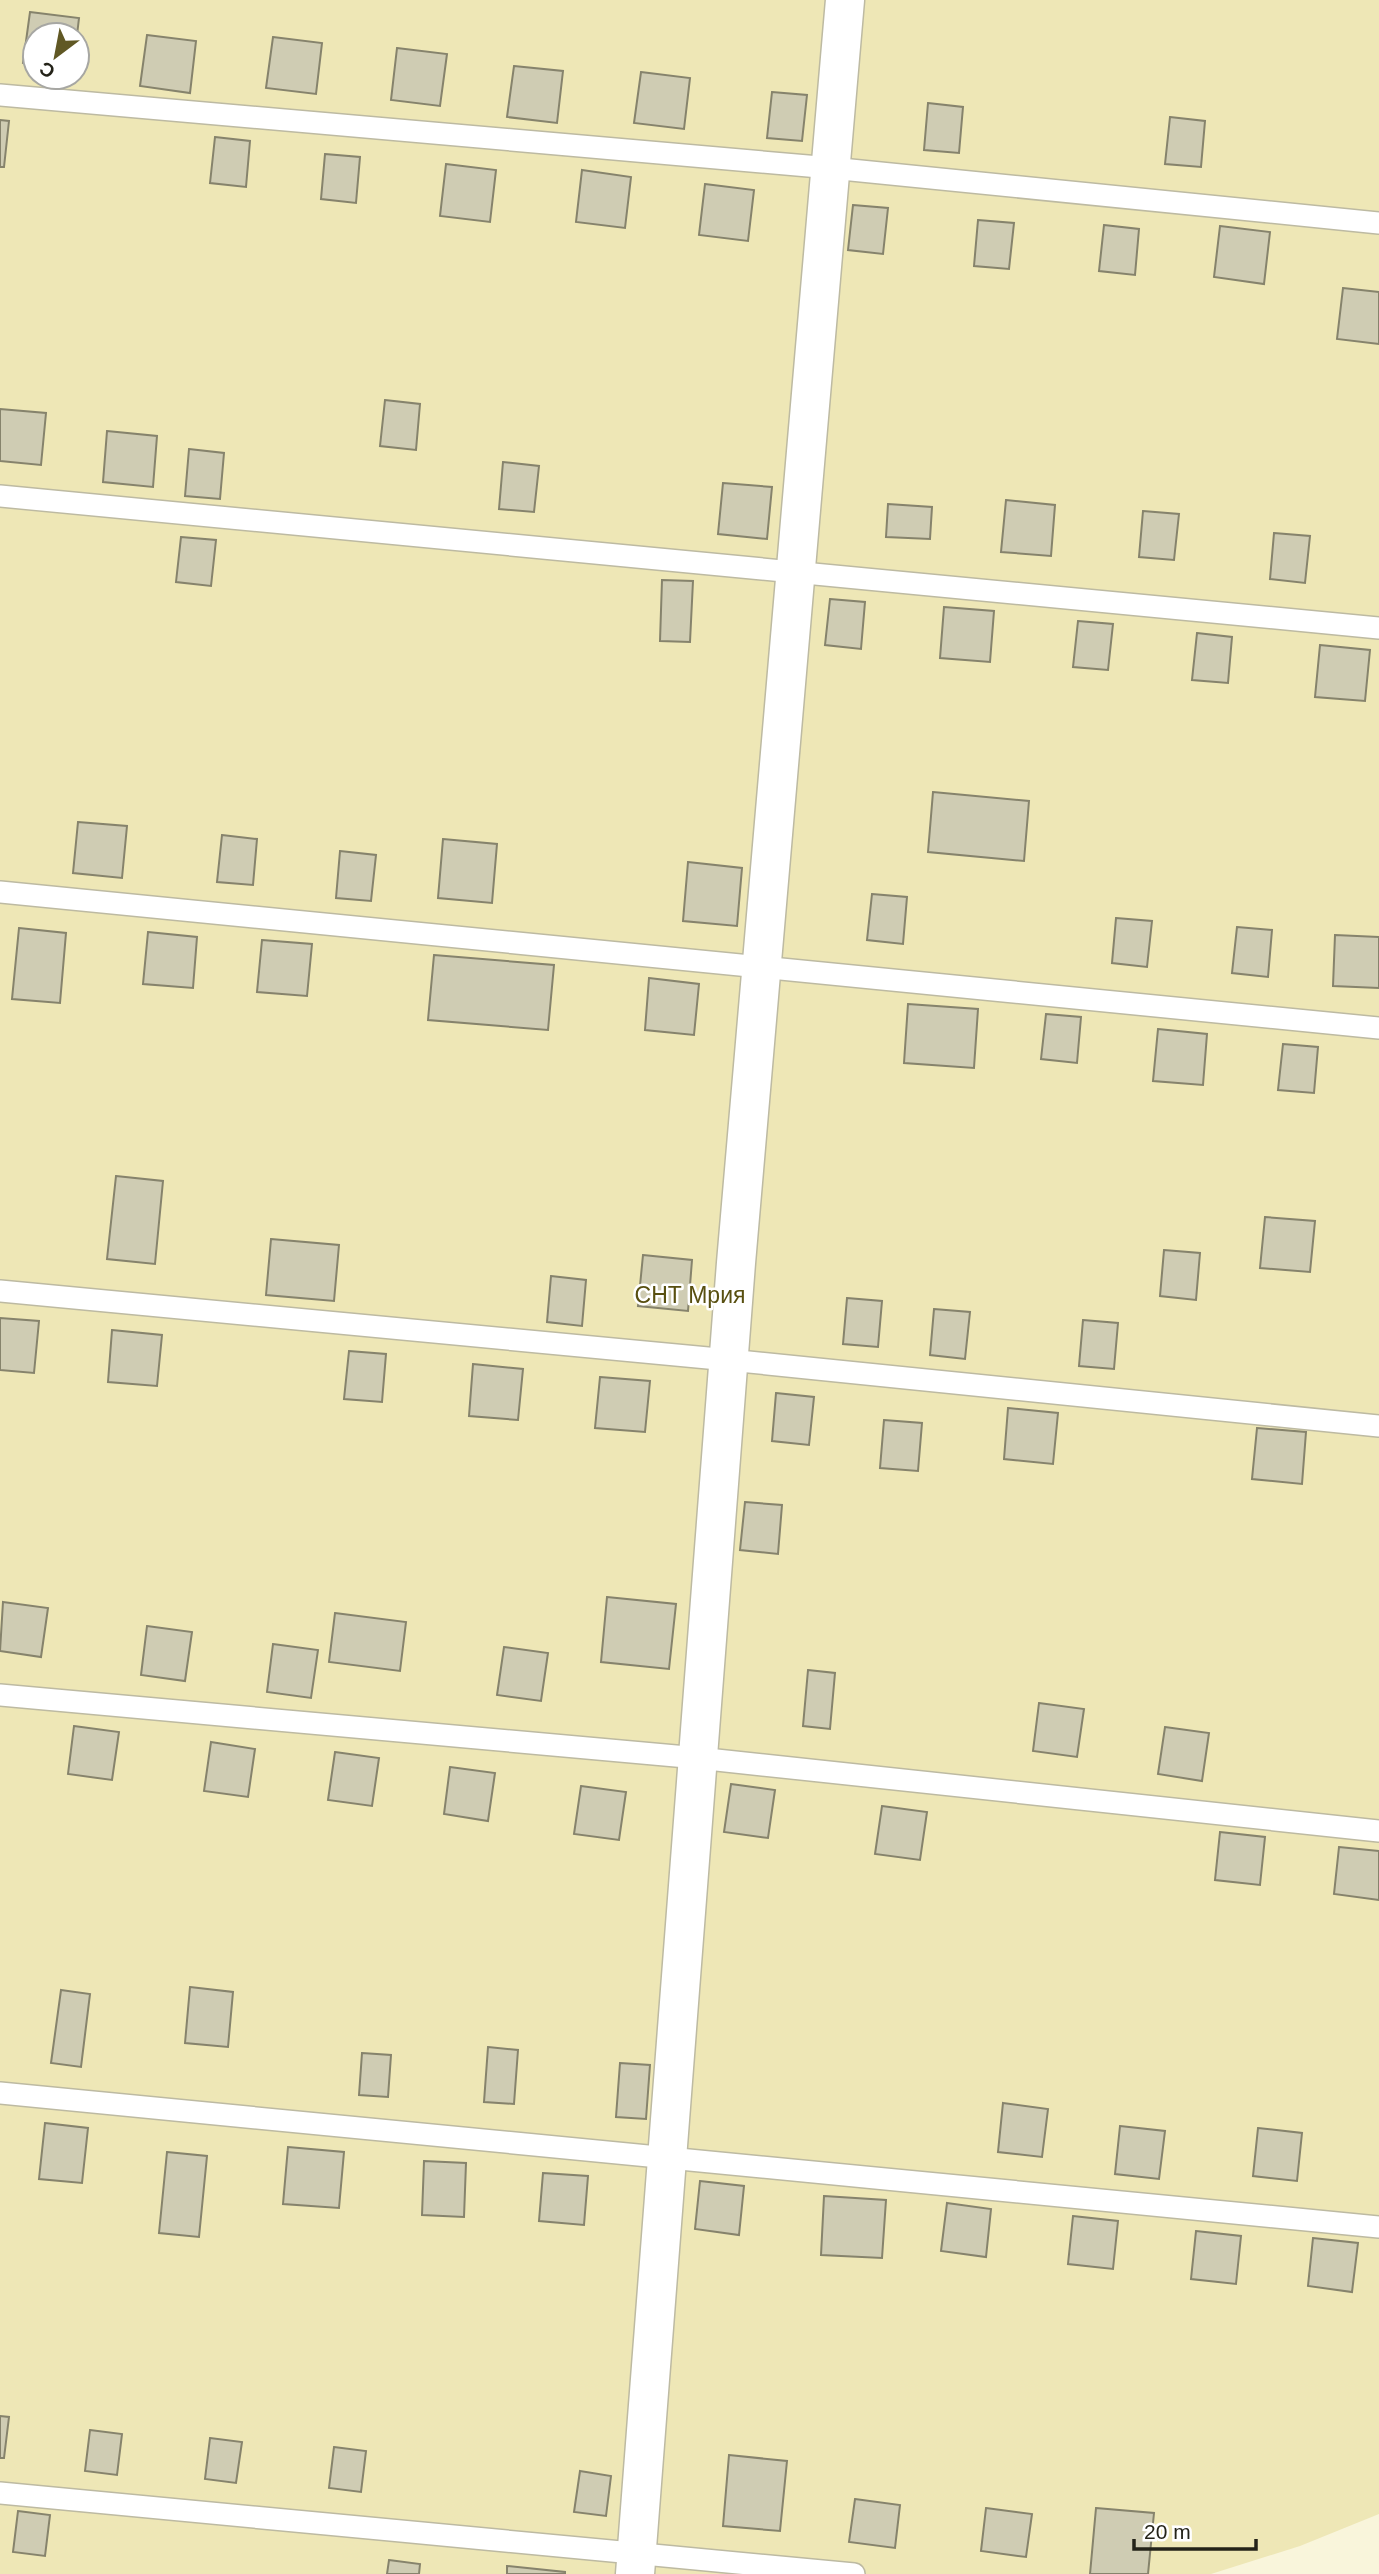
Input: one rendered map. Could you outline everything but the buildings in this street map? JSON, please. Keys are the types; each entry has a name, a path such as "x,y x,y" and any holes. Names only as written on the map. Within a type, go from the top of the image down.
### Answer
{"street":[{"path":"636,2564 729,1360 845,0"}],"lane":[{"path":"0,95 831,168 1379,223"},
{"path":"0,496 1379,628"},
{"path":"0,892 1379,1028"},
{"path":"0,1291 729,1360 1379,1426"},
{"path":"0,1695 698,1758 1379,1831"},
{"path":"0,2093 1379,2227"},
{"path":"0,2493 636,2564 854,2574"}],"green space":[{"name":"СНТ Мрия","path":"0,0 1379,0 1379,2514 1300,2546 1211,2574 0,2574"}]}
